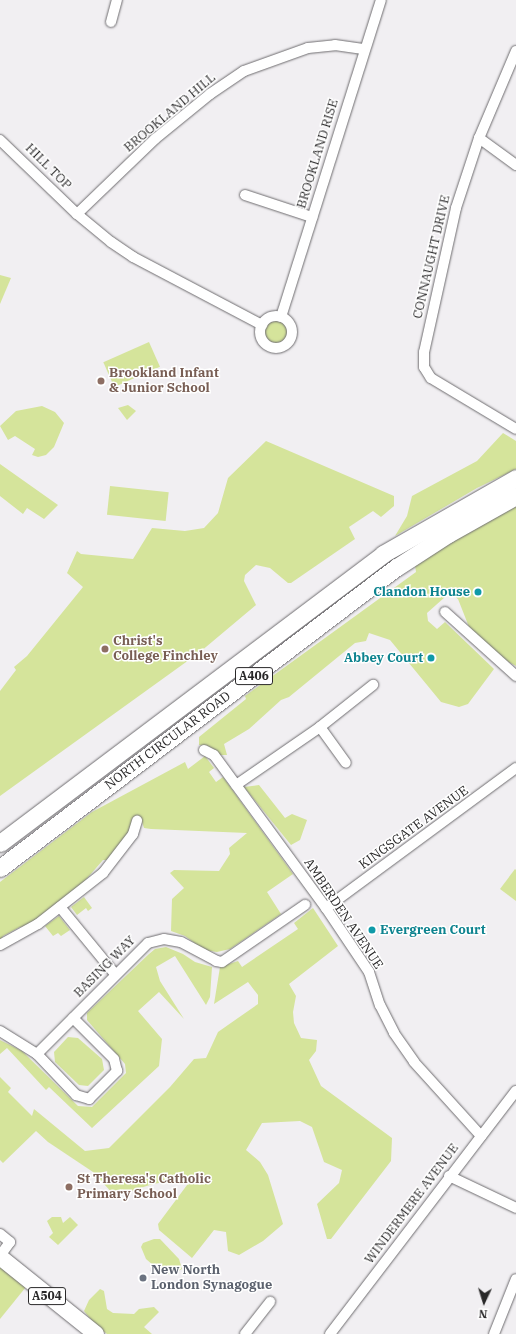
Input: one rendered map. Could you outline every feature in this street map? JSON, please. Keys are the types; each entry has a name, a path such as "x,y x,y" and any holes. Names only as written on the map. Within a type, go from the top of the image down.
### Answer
{"highway":[{"name":"NORTH CIRCULAR ROAD","path":"0,843 383,554 516,478"},
{"name":"NORTH CIRCULAR ROAD","path":"0,868 397,567 448,534 516,496"}],"main road":[{"name":"A504","path":"0,1256 96,1334"}],"street":[{"path":"111,22 117,0"},
{"name":"BROOKLAND RISE","path":"281,316 364,49 381,0"},
{"name":"BROOKLAND HILL","path":"77,214 155,139 210,94 244,71 308,48 335,45 364,49"},
{"name":"CONNAUGHT DRIVE","path":"516,51 479,138 456,208 424,352 424,367 431,378 516,429"},
{"path":"479,138 516,165"},
{"name":"HILL TOP","path":"0,140 77,214"},
{"path":"245,195 312,216"},
{"path":"77,214 133,258 262,325"},
{"path":"281,316 289,322 292,331 290,340 283,346 273,347 265,342 261,334 262,325 268,318 281,316"},
{"path":"445,612 516,676"},
{"path":"236,785 320,727 373,685"},
{"path":"320,727 346,763"},
{"name":"AMBERDEN AVENUE","path":"204,750 214,755 326,908 369,972 380,1005 394,1033 414,1062 481,1136"},
{"name":"KINGSGATE AVENUE","path":"326,908 516,768"},
{"path":"0,946 17,938 103,873 133,834 137,821"},
{"name":"BASING WAY","path":"37,1054 115,974 148,943 164,939 181,942 222,962 305,904"},
{"path":"60,907 115,974"},
{"path":"0,1031 37,1054 76,1095 89,1099 117,1071 114,1059 72,1018"},
{"name":"WINDERMERE AVENUE","path":"330,1334 449,1176 516,1091"},
{"path":"449,1176 516,1208"},
{"path":"0,1234 10,1242 0,1256"},
{"path":"494,1334 516,1279"},
{"path":"245,1334 270,1302"}],"green space":[{"path":"0,275 11,278 0,304"},
{"path":"276,321 284,324 287,332 284,340 276,343 268,340 265,332 268,324"},
{"path":"149,342 160,367 114,387 103,362"},
{"path":"128,405 136,411 127,420 118,408"},
{"path":"42,406 55,412 64,423 54,447 46,455 38,457 32,455 35,449 15,436 8,440 0,426 16,411"},
{"path":"503,433 516,441 516,469 477,488 395,536 407,516 412,496 477,461"},
{"name":"Christ's College Finchley","path":"266,441 394,496 394,506 381,517 373,511 349,527 355,539 291,583 288,583 270,568 256,565 245,575 244,581 256,605 200,652 0,796 0,691 16,670 14,667 27,656 83,587 67,573 77,551 81,554 133,559 152,528 185,531 204,528 218,513 228,478"},
{"path":"0,464 58,505 44,519 27,508 23,514 0,496"},
{"path":"110,486 169,492 166,521 107,515"},
{"path":"516,506 516,666 492,653 469,627 458,599 445,590 445,597 427,613 428,621 437,629 445,622 494,669 468,704 459,707 441,702 390,640 369,633 366,641 355,643 289,697 281,700 249,729 224,744 227,755 220,755 208,746 199,745 199,737 246,699 245,696 416,572 415,565 459,537"},
{"path":"205,756 214,768 209,772 216,782 223,777 293,874 267,892 281,914 230,949 217,952 204,950 185,936 171,931 172,899 184,888 170,873 174,870 219,871 230,854 229,848 247,833 151,829 144,828 141,819 132,818 131,830 108,860 103,860 83,883 28,926 20,927 3,936 0,941 0,882 92,812 185,762 188,769"},
{"path":"259,785 285,818 292,814 307,820 300,840 291,845 244,787"},
{"path":"515,869 516,870 516,901 500,889"},
{"path":"84,897 92,908 88,911 86,908 77,915 71,907"},
{"path":"313,908 338,946 289,984 296,996 293,1012 294,1023 301,1038 317,1040 316,1051 309,1060 321,1086 392,1138 391,1161 331,1239 327,1239 317,1204 339,1183 342,1170 324,1162 312,1127 300,1121 262,1123 246,1150 260,1162 268,1175 283,1224 263,1241 239,1255 228,1251 226,1232 214,1230 192,1258 159,1230 158,1224 193,1177 153,1184 115,1196 93,1172 48,1142 36,1131 3,1163 0,1160 0,1077 11,1088 8,1092 32,1116 34,1109 85,1151 109,1148 170,1087 194,1059 206,1058 218,1032 258,1004 258,995 248,982 214,1004 220,967 238,961 242,967 298,929 294,923"},
{"path":"59,916 70,930 61,936 58,933 53,936 45,926"},
{"path":"166,947 183,954 195,962 212,967 210,997 206,1005 175,956 156,967 160,981 184,1019 159,992 138,1011 162,1039 159,1066 92,1128 49,1087 46,1090 7,1048 0,1054 0,1040 22,1051 78,1106 92,1107 126,1073 125,1064 87,1020 87,1013 149,954 155,949"},
{"path":"68,1037 78,1038 102,1059 104,1070 88,1086 79,1085 55,1062 54,1052"},
{"path":"52,1217 61,1217 63,1223 70,1217 78,1225 58,1245 49,1237 53,1233 47,1221"},
{"path":"154,1239 160,1239 179,1259 182,1269 172,1275 161,1272 146,1259 141,1247 143,1243"},
{"path":"0,1257 30,1282 0,1319"},
{"path":"100,1289 104,1291 107,1309 113,1313 134,1314 139,1309 154,1307 159,1312 144,1327 152,1334 107,1334 96,1326 84,1311 89,1300"}],"place":[{"name":"Brookland Infant & Junior School","path":"101,381"},
{"name":"Clandon House","path":"478,592"},
{"name":"Christ's College Finchley","path":"105,649"},
{"name":"Abbey Court","path":"431,658"},
{"name":"Evergreen Court","path":"372,930"},
{"name":"St Theresa's Catholic Primary School","path":"69,1187"},
{"name":"New North London Synagogue","path":"143,1278"}]}
